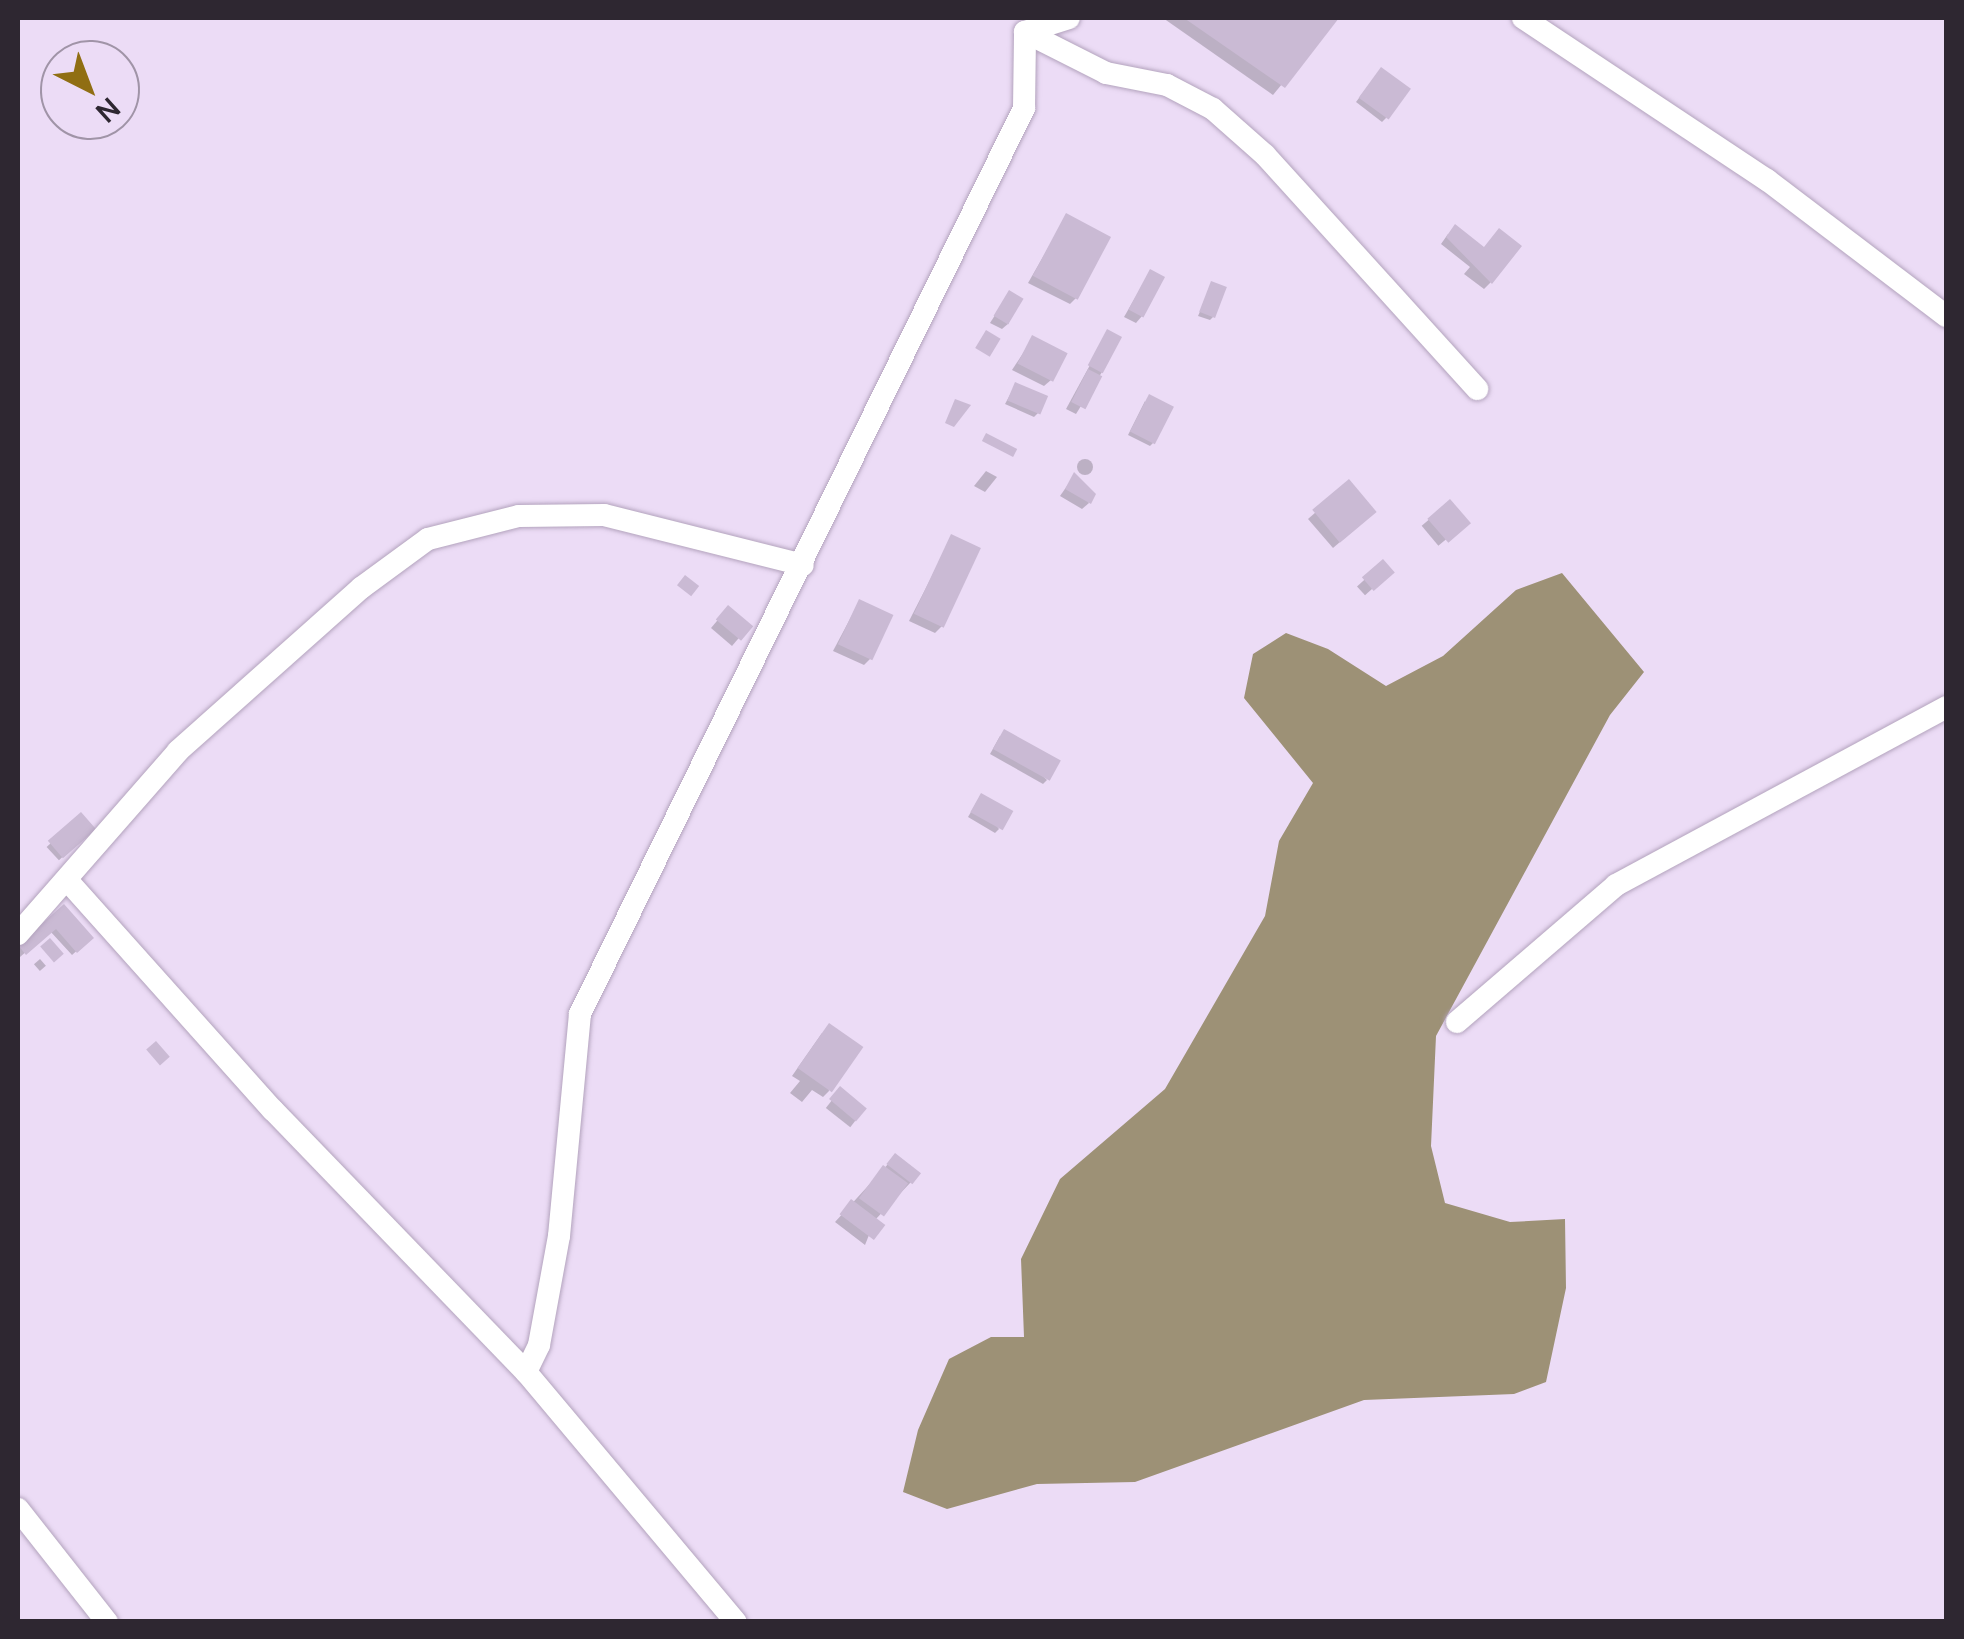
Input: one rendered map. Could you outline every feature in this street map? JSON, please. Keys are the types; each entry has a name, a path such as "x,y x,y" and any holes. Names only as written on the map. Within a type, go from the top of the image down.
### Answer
{"street":[{"path":"1024,32 1069,18"},
{"path":"1523,18 1767,180 1946,316"},
{"path":"1024,32 1106,72 1168,85 1213,108 1265,155 1477,389"},
{"path":"526,1372 539,1345 559,1236 580,1014 1024,108 1024,32"},
{"path":"18,934 178,751 361,588 428,540 519,516 604,516 803,565"},
{"path":"1457,1022 1616,884 1946,707"},
{"path":"67,880 273,1110 526,1372 736,1622"},
{"path":"18,1509 107,1622"}],"shaded area":[{"path":"1562,573 1644,672 1610,715 1436,1036 1431,1146 1445,1203 1510,1222 1565,1219 1566,1288 1546,1382 1514,1394 1364,1400 1135,1482 1037,1484 947,1509 903,1492 918,1430 949,1359 991,1337 1024,1337 1021,1259 1060,1179 1165,1089 1265,916 1279,841 1313,783 1244,698 1253,654 1286,633 1328,649 1386,686 1443,656 1516,590"}],"building":[{"path":"1184,18 1339,18 1285,88"},
{"path":"1381,67 1411,89 1389,119 1359,98"},
{"path":"1066,213 1111,237 1078,300 1033,276"},
{"path":"1455,224 1484,247 1499,228 1522,246 1492,284 1446,237"},
{"path":"1150,269 1165,277 1143,318 1128,310"},
{"path":"1211,281 1227,287 1215,318 1199,312"},
{"path":"1009,290 1024,299 1008,324 994,316"},
{"path":"1107,329 1122,337 1103,373 1088,365"},
{"path":"986,330 1001,339 990,357 975,348"},
{"path":"1032,335 1068,353 1053,382 1017,364"},
{"path":"1088,369 1102,376 1085,409 1071,402"},
{"path":"1015,382 1048,396 1040,414 1007,400"},
{"path":"1149,394 1174,407 1155,444 1130,431"},
{"path":"955,399 971,405 954,427 945,423"},
{"path":"986,433 1017,449 1013,457 982,441"},
{"path":"1074,472 1096,494 1091,504 1065,489"},
{"path":"1349,479 1377,512 1340,543 1312,510"},
{"path":"1450,499 1471,523 1448,543 1427,519"},
{"path":"951,534 981,548 944,628 914,614"},
{"path":"1383,559 1395,573 1374,591 1362,577"},
{"path":"685,575 699,586 691,596 677,585"},
{"path":"859,599 893,615 872,660 838,644"},
{"path":"728,605 753,626 741,641 716,620"},
{"path":"1004,729 1061,761 1050,781 993,749"},
{"path":"981,793 1013,811 1003,830 970,812"},
{"path":"81,812 96,829 63,858 48,841"},
{"path":"64,904 94,938 77,953 56,929 26,955 18,945"},
{"path":"50,938 64,954 54,962 40,947"},
{"path":"829,1023 863,1047 832,1092 797,1068"},
{"path":"156,1041 170,1057 160,1065 146,1050"},
{"path":"840,1086 867,1108 856,1122 829,1099"},
{"path":"895,1153 921,1173 912,1184 886,1164"},
{"path":"883,1165 908,1183 884,1216 859,1198"},
{"path":"851,1199 885,1225 874,1240 840,1214"}]}
